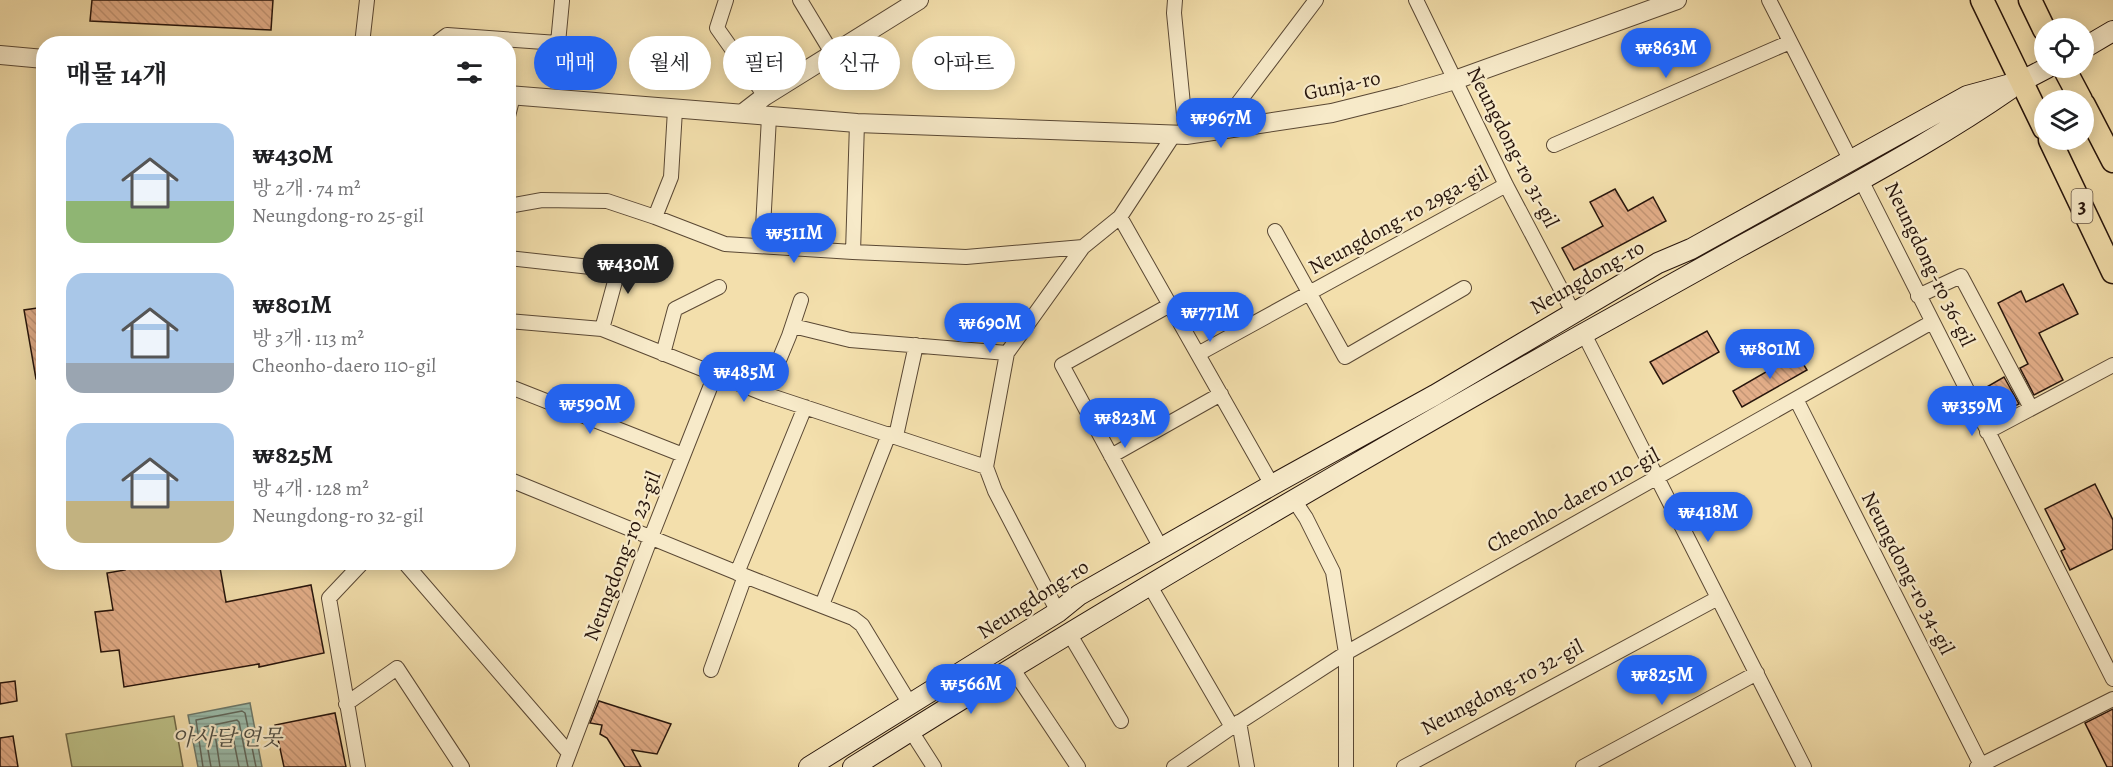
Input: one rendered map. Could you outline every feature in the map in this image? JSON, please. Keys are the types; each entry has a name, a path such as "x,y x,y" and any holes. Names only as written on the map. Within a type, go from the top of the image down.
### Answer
{"main road":[{"path":"1982,0 2034,107"},
{"path":"2030,0 2039,18"},
{"path":"2094,42 2113,31"},
{"name":"Neungdong-ro","path":"809,767 1058,612 1079,596 1435,395 1658,262 1692,249 1850,159 1967,96 2022,81 2034,75"},
{"path":"853,767 1069,633 1294,500 1584,334 1861,180 1976,113 2022,81"},
{"path":"2094,124 2113,161"},
{"name":"3","path":"2055,150 2113,272"},
{"name":"Neungdong-ro 36-gil","path":"1850,159 1861,180"},
{"path":"1573,312 1584,334"}],"street":[{"path":"363,36 367,0"},
{"path":"726,0 717,28 765,96"},
{"path":"800,0 822,36"},
{"path":"860,36 918,0"},
{"path":"1058,612 995,491 986,467 1007,353 1083,247 1120,217 1180,136 1175,0"},
{"path":"1217,131 1316,0"},
{"name":"Neungdong-ro 31-gil","path":"1416,0 1506,185 1573,312"},
{"name":"Gunja-ro","path":"516,96 857,123 1180,136 1332,113 1455,80 1677,0"},
{"path":"1769,0 1850,159"},
{"path":"516,40 558,43 562,2"},
{"path":"446,36 461,36"},
{"name":"Neungdong-ro 31-gil","path":"1554,145 1790,42"},
{"path":"0,59 36,59"},
{"path":"743,113 818,62"},
{"path":"655,217 671,177 675,110"},
{"path":"762,246 769,117"},
{"path":"853,252 857,123"},
{"name":"Neungdong-ro 36-gil","path":"1861,180 2113,679"},
{"name":"Neungdong-ro 29ga-gil","path":"1198,354 1506,185"},
{"path":"516,205 542,200 606,201 725,244 966,257 1083,247"},
{"path":"1120,217 1272,485"},
{"name":"Neungdong-ro 29ga-gil","path":"1275,231 1345,357 1464,288"},
{"path":"602,329 623,252"},
{"path":"516,259 618,270"},
{"path":"1918,296 1961,276 2031,408"},
{"path":"663,354 675,309 719,287"},
{"path":"765,394 793,326 801,300"},
{"path":"1161,548 1062,365 1170,305"},
{"path":"516,322 602,329 765,394 986,467"},
{"name":"Cheonho-daero 110-gil","path":"1174,767 1235,724 1346,653 1932,322"},
{"path":"793,326 850,340 1007,353"},
{"path":"1584,334 1804,767"},
{"path":"822,605 892,435 916,345"},
{"path":"1987,432 2113,365"},
{"name":"Neungdong-ro 23-gil","path":"564,767 651,537 716,375"},
{"path":"516,389 684,455"},
{"path":"1111,456 1221,394"},
{"name":"Neungdong-ro 34-gil","path":"1796,399 1980,766"},
{"path":"711,670 741,575 805,408"},
{"path":"516,482 741,575 853,618 862,625 910,704"},
{"path":"1294,500 1306,518 1333,572 1346,653 1346,767"},
{"path":"355,570 329,598 358,767"},
{"path":"411,570 569,753"},
{"path":"1150,586 1235,724 1247,767"},
{"name":"Neungdong-ro 32-gil","path":"1404,767 1424,762 1718,598"},
{"path":"1069,633 1121,721"},
{"path":"346,704 398,668 462,767"},
{"path":"1012,668 1078,767"},
{"path":"1583,767 1757,673"},
{"path":"1980,766 2113,699"},
{"path":"910,731 934,767"}],"green space":[{"path":"174,716 183,767 72,767 66,734"}],"water":[{"name":"아사달 연못","path":"250,703 262,767 198,767 188,715"}],"building":[{"path":"92,0 273,0 271,30 90,21"},
{"path":"1615,189 1628,211 1653,197 1666,221 1574,270 1562,248 1603,226 1590,202"},
{"path":"2063,284 2078,314 2039,333 2063,380 2034,395 2020,368 2028,364 1998,303 2021,291 2026,302"},
{"path":"36,308 36,379 24,310"},
{"path":"1707,331 1719,352 1663,384 1650,362"},
{"path":"1797,354 1807,370 1742,407 1733,391"},
{"path":"2004,377 2019,404 1991,418 1978,392"},
{"path":"2095,484 2113,520 2113,549 2070,570 2061,551 2065,549 2045,509"},
{"path":"125,570 220,570 226,602 311,585 324,653 259,667 259,664 124,687 119,650 101,652 95,612 113,610 107,573"},
{"path":"15,681 17,701 0,704 0,683"},
{"path":"599,701 671,724 657,754 632,750 641,767 625,767 607,738 600,734 602,725 590,723"},
{"path":"2113,709 2113,767 2107,767 2085,723"},
{"path":"335,713 346,767 284,767 275,725"},
{"path":"13,736 18,767 0,767 0,738"}]}
